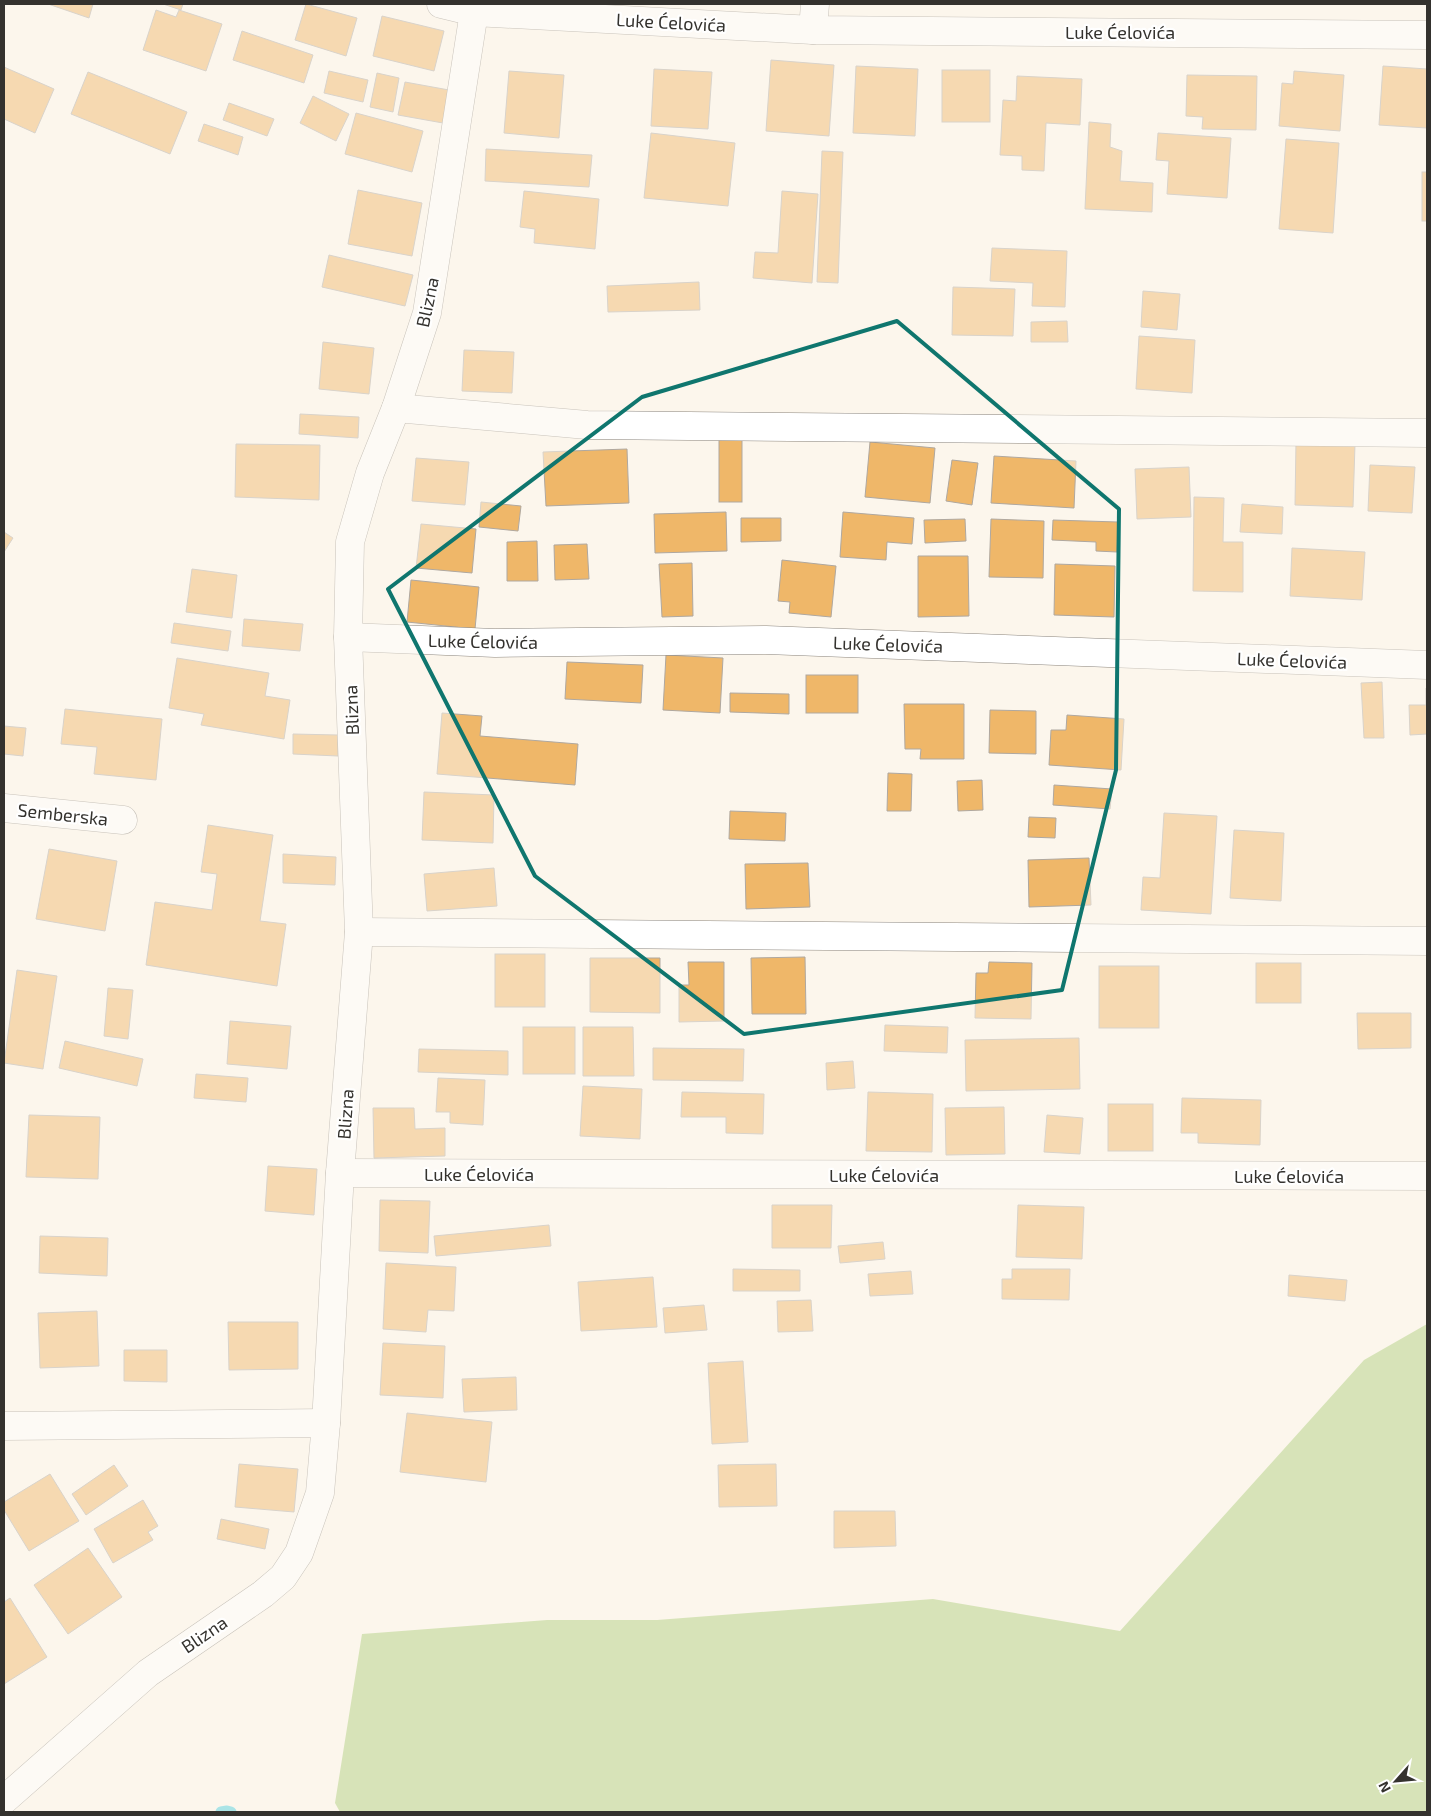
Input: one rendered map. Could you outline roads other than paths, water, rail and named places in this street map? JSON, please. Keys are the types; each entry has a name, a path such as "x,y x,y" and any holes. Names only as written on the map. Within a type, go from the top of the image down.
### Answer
{"street":[{"name":"Luke Ćelovića","path":"441,4 474,12 814,17 1427,35"},
{"name":"Blizna","path":"4,1800 148,1673 263,1594 283,1577 299,1553 320,1493 326,1423 340,1173 358,932 348,637 350,542 370,473 396,408 427,313 474,12"},
{"path":"396,408 586,425 1427,433"},
{"name":"Luke Ćelovića","path":"348,637 495,643 766,640 1427,665"},
{"name":"Semberska","path":"4,808 123,820"},
{"path":"358,932 1427,941"},
{"name":"Luke Ćelovića","path":"340,1173 1427,1176"},
{"path":"4,1426 326,1423"}],"waterway":[{"name":"Blizna","path":"221,1812 231,1812"}]}
